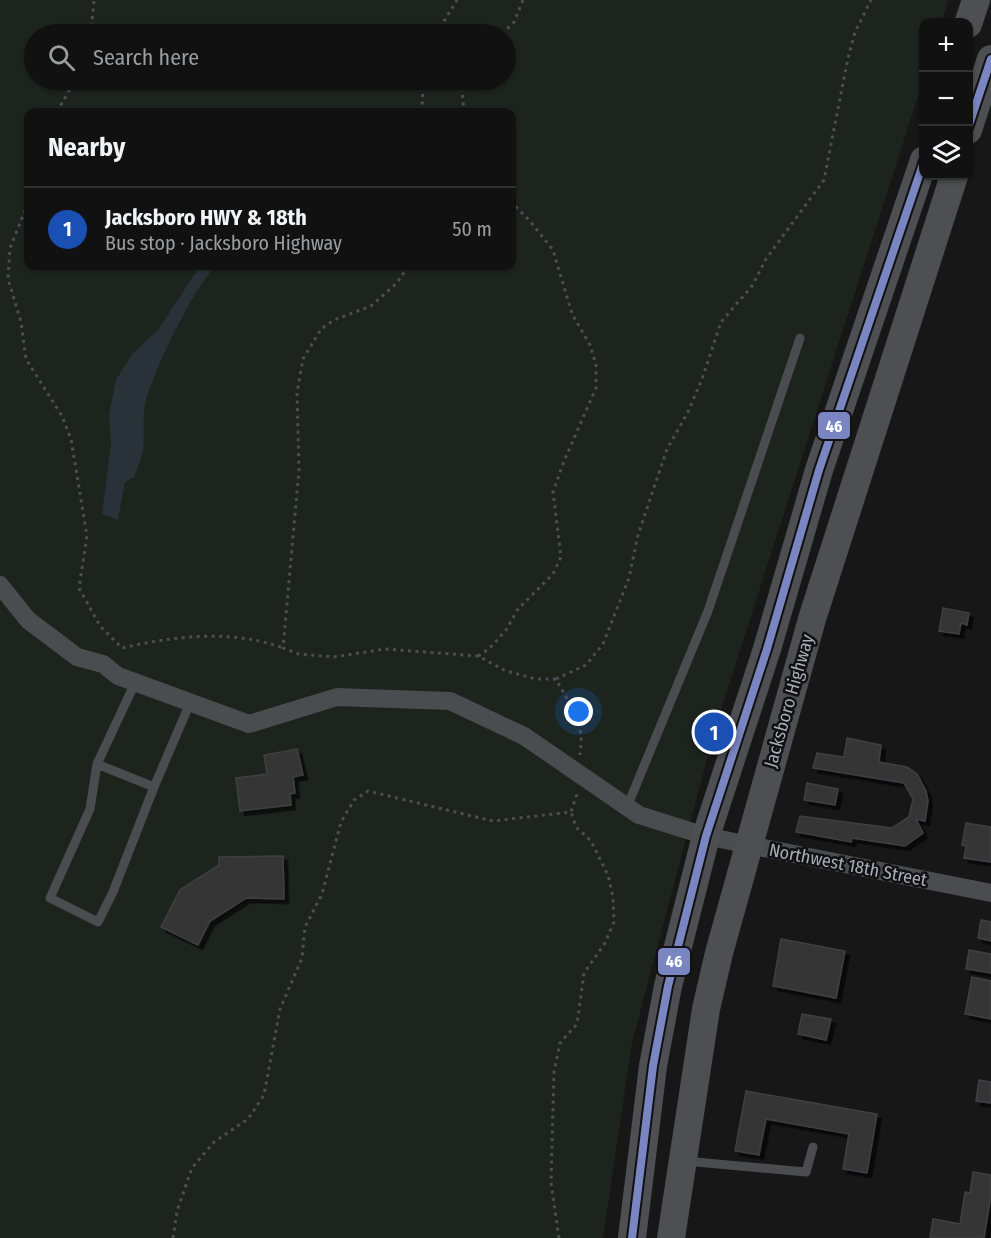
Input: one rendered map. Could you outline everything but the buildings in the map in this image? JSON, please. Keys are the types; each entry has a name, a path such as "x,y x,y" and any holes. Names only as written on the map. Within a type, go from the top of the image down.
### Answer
{"main road":[{"path":"971,18 976,0"},
{"path":"973,102 991,59"},
{"name":"Jacksboro Highway","path":"632,1238 653,1066 668,986 706,836 767,649 819,471 919,175"},
{"name":"Jacksboro Highway","path":"671,1238 706,1009 749,845 812,619 953,180"}],"street":[{"name":"Northwest 18th Street","path":"0,585 28,620 77,657 103,664 118,676 135,683 249,724 337,697 450,701 524,736 639,815 706,836 991,893"}],"lane":[{"path":"627,807 708,611 800,338"},
{"path":"135,683 98,764 90,809 50,898 98,922 114,892 154,787 190,704"},
{"path":"98,764 154,787"},
{"path":"683,1161 806,1172 813,1147"}],"path":[{"path":"92,24 94,0"},
{"path":"442,24 457,0"},
{"path":"512,24 523,0"},
{"path":"24,213 10,248 8,279 21,322 26,359 62,416 71,439 87,536 79,588 100,626 122,648 189,637 263,641 298,654 334,657 385,649 478,656 506,671 536,678 556,679 586,665 603,644 629,578 638,535 667,449 698,390 721,322 752,286 766,259 824,180 848,58 855,32 871,0"},
{"path":"59,108 69,90"},
{"path":"422,108 423,90"},
{"path":"462,90 464,108"},
{"path":"478,656 489,649 506,630 518,609 553,574 561,556 553,492 596,388 596,365 590,345 572,314 553,250 530,220 516,207"},
{"path":"283,648 299,470 297,393 303,359 321,329 334,320 371,306 397,283 405,270"},
{"path":"556,679 574,710 583,734 578,791 571,812 576,827 591,841 608,875 613,897 614,922 605,943 584,973 577,1024 560,1043 554,1072 551,1183 559,1238"},
{"path":"173,1238 177,1210 192,1168 214,1142 248,1119 264,1095 280,1009 302,958 305,927 322,894 341,822 354,800 368,791 493,821 571,812"}],"shaded area":[{"path":"0,0 948,0 943,18 919,18 919,93 716,725 632,1043 603,1238 0,1238"},
{"path":"197,270 212,270 185,312 164,353 149,391 145,405 142,454 134,477 125,482 118,520 102,514 111,443 109,415 116,380 133,353 158,330"}],"transit line":[{"name":"46","path":"969,126 991,59"},
{"name":"46","path":"632,1238 653,1066 668,986 706,836 767,649 819,470 919,176"}],"place":[{"name":"Jacksboro HWY & 18th","path":"714,732"}]}
